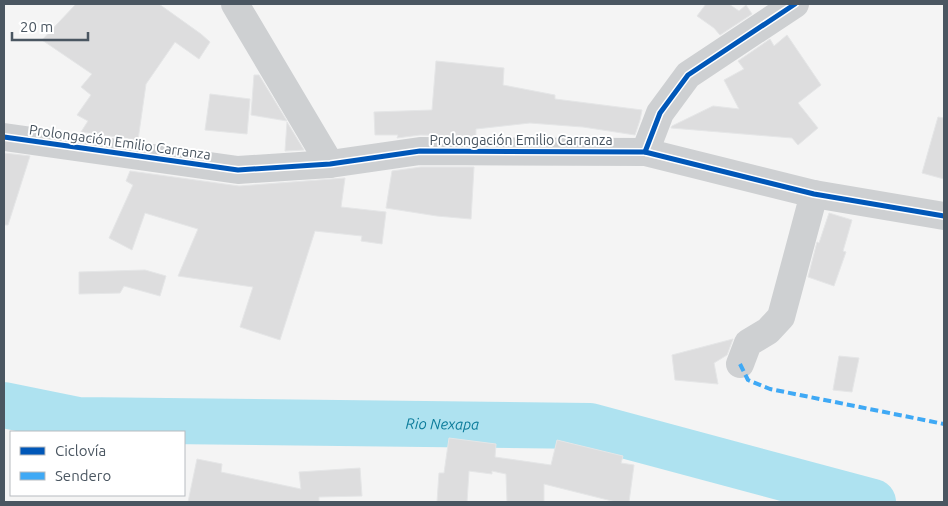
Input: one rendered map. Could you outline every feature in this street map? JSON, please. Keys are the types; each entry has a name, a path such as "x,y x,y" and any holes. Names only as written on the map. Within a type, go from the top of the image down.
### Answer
{"street":[{"path":"235,4 330,164"},
{"path":"646,152 660,113 688,75 795,4"},
{"name":"Prolongación Emilio Carranza","path":"4,137 238,170 330,164 420,151 646,152 814,194 944,216"},
{"path":"740,364 748,343 768,330 781,317 814,194"}],"building":[{"path":"76,4 159,4 210,42 199,59 175,42 146,84 138,140 81,132 88,121 77,115 91,95 81,87 92,74 42,40"},
{"path":"706,4 729,4 739,11 746,5 752,14 720,35 714,28 697,16"},
{"path":"787,35 821,85 798,103 818,128 798,145 792,138 671,128 713,106 739,109 724,80 744,69 738,61 770,39 774,46"},
{"path":"436,61 504,68 503,85 555,95 555,99 642,110 640,120 635,135 583,127 530,123 476,129 476,136 420,135 397,138 398,135 375,135 374,112 432,110"},
{"path":"254,75 259,75 287,121 251,115"},
{"path":"210,94 250,99 247,134 205,130"},
{"path":"938,117 944,118 944,179 922,173"},
{"path":"287,122 304,150 285,151"},
{"path":"4,153 30,156 8,225 4,225"},
{"path":"421,167 474,167 471,219 386,208 392,171"},
{"path":"130,171 239,186 345,178 341,207 386,212 382,244 361,241 362,236 315,231 280,340 240,327 253,287 178,276 198,229 145,213 132,250 109,238 133,185 126,181"},
{"path":"829,213 852,220 843,251 846,252 834,286 808,277 817,242 819,243"},
{"path":"145,270 166,276 160,296 124,286 120,293 79,294 79,272"},
{"path":"733,339 727,355 714,363 718,384 675,380 672,355"},
{"path":"839,356 859,358 852,392 833,390"},
{"path":"449,438 496,444 495,457 551,465 557,440 623,456 621,463 634,465 629,502 616,502 544,484 544,502 507,502 506,474 492,471 492,474 469,471 467,502 437,502 439,473 444,473"},
{"path":"197,459 222,464 221,472 301,489 299,472 360,468 362,496 319,497 319,502 188,502"}],"waterway":[{"name":"Rio Nexapa","path":"4,405 78,420 590,426 873,502"}],"marked path":[{"path":"740,364 748,380 770,389 944,424"}],"cycle path":[{"path":"645,152 660,113 688,75 795,4"},
{"path":"4,137 238,170 330,164 420,151 645,152 814,194 944,216"}]}
